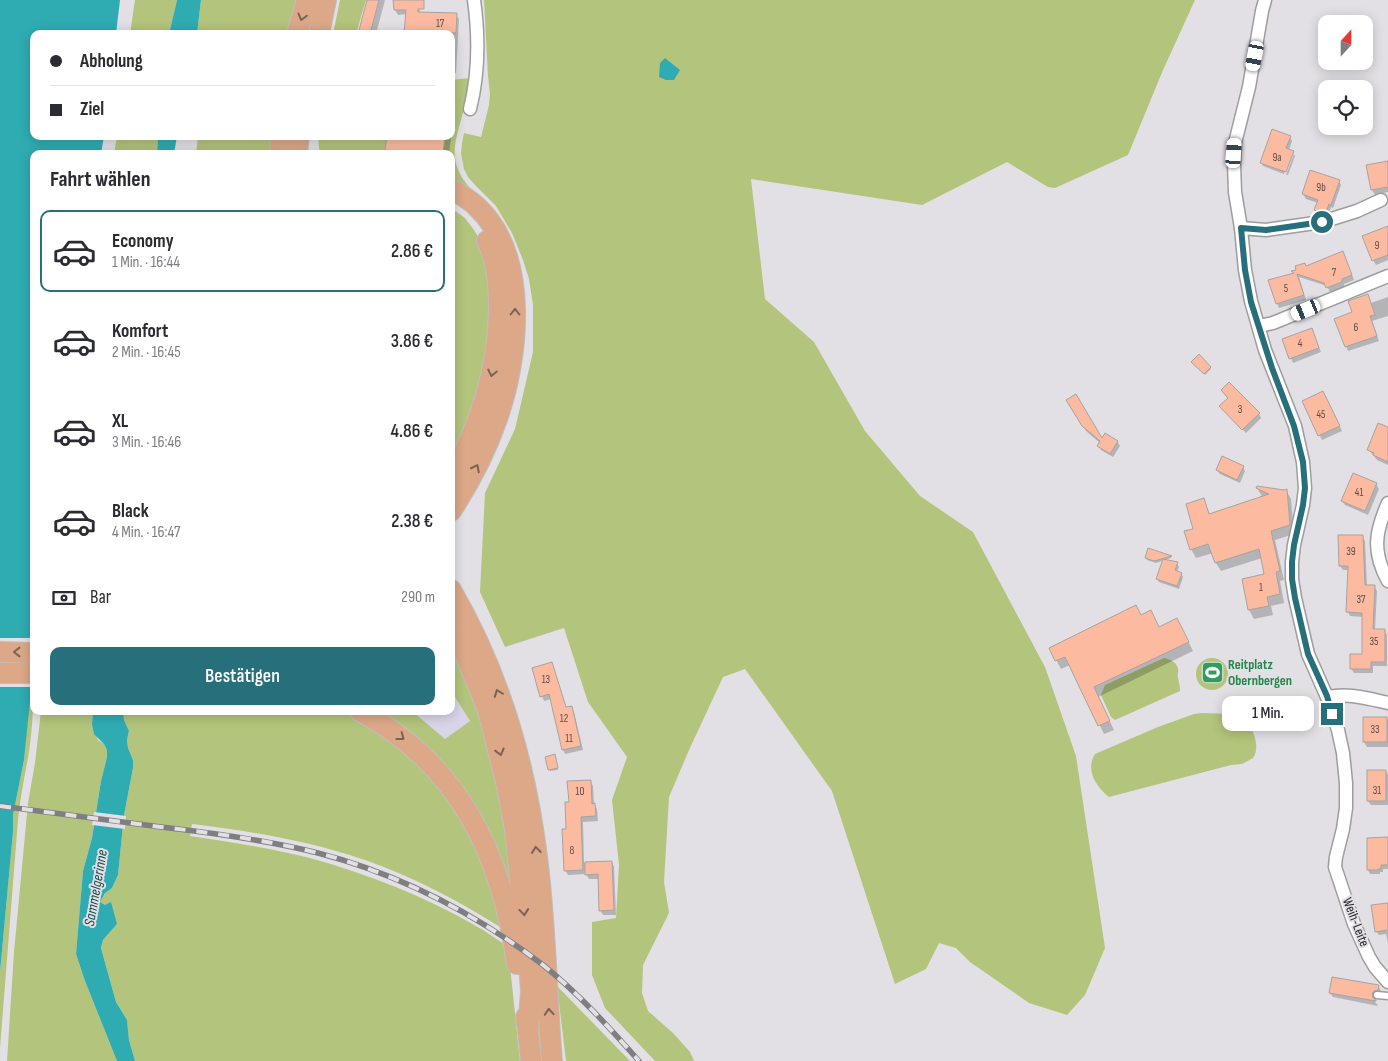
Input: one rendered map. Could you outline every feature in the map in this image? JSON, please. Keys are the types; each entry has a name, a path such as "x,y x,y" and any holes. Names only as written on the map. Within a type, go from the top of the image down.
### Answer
{"main road":[{"path":"298,30 307,0"},
{"path":"319,30 326,0"},
{"path":"455,191 477,207 490,222 499,238 511,268 514,284 515,312 509,376 498,419 478,463 455,504"},
{"path":"455,204 469,213 477,223 491,249 498,284 499,304 496,351 488,391 467,450 455,471"},
{"path":"455,598 476,638 492,678 512,734 524,784 536,849 552,1061"},
{"path":"455,633 488,710 503,764 509,795 522,883 529,965 531,991 528,1030"},
{"path":"0,652 30,653"},
{"path":"0,673 30,673"},
{"path":"367,715 391,730 424,756 451,787 476,824 496,873 507,915 528,1030 531,1061"}],"street":[{"path":"470,109 476,77 478,38 474,0"},
{"path":"1265,0 1249,87 1235,143 1235,192 1251,302 1272,368 1294,426 1303,462 1305,488 1292,562 1295,598 1308,654 1327,696 1342,694 1388,703"},
{"path":"1241,228 1266,230 1322,222 1357,211 1381,200"},
{"path":"1259,326 1273,323 1388,276"},
{"path":"1388,503 1380,522 1377,540 1379,558 1388,581"},
{"name":"Weih-Leite","path":"1327,696 1338,730 1343,753 1346,783 1346,808 1335,867 1354,924 1375,967 1388,982"}],"lane":[{"path":"1377,995 1388,996"}],"shaded area":[{"path":"455,697 470,721 445,739 417,715 455,715"}],"green space":[{"path":"135,0 177,0 170,30 131,30"},
{"path":"201,0 297,0 291,30 197,30"},
{"path":"340,0 366,0 357,30 334,30"},
{"path":"484,0 1195,0 1163,70 1128,155 1055,188 1048,187 1007,162 922,205 751,179 765,299 814,342 865,431 920,496 973,532 1045,667 1076,756 1105,948 1085,995 1067,1015 1029,1003 970,962 956,948 939,943 926,969 895,984 832,791 745,669 723,677 669,797 664,882 669,913 643,965 642,993 648,1011 673,1033 690,1052 694,1061 655,1061 605,1008 592,975 592,922 616,918 619,865 612,800 627,757 588,702 564,628 505,647 480,592 485,493 515,429 533,352 533,305 529,279 523,260 512,233 496,206 468,177 464,169 461,153 464,133 481,137 489,105 490,94"},
{"path":"470,78 455,152 455,150 320,150 318,140 455,140 455,80"},
{"path":"116,140 158,140 157,150 115,150"},
{"path":"198,140 273,140 271,150 196,150"},
{"path":"455,152 459,172 474,192 455,182"},
{"path":"455,211 465,218 484,247 492,317 478,400 455,455"},
{"path":"455,653 478,708 496,767 520,930 498,857 377,715 417,715 445,739 470,721 455,697"},
{"path":"1164,658 1172,661 1177,666 1180,691 1115,720 1111,717 1101,695 1105,685"},
{"name":"Reitplatz Obernbergen","path":"1212,658 1223,663 1228,674 1223,685 1212,690 1201,685 1196,674 1201,663"},
{"path":"30,688 30,715 32,715 31,732 18,820 0,1048 0,972 13,815 24,760"},
{"path":"1202,713 1235,714 1244,719 1254,734 1256,751 1253,758 1242,764 1231,765 1109,797 1096,783 1091,766 1095,754 1158,727"},
{"path":"41,715 93,715 92,724 98,740 104,744 107,750 107,757 101,781 92,838 83,871 76,954 117,1061 7,1061 14,952 28,803"},
{"path":"123,715 354,715 420,760 478,844 505,930 419,882 344,853 279,837 192,824 190,836 280,851 353,871 436,905 492,936 508,947 520,1061 135,1061 129,1040 127,1020 116,1002 101,948 103,940 117,924 105,905 100,902 105,893 112,888 118,875 124,815 133,768 133,760 127,740 129,731"},
{"path":"557,986 630,1061 566,1061"}],"water":[{"path":"0,0 120,0 116,30 30,30 30,140 103,140 102,150 30,150 30,701 24,760 13,815 0,972"},
{"path":"177,0 201,0 197,30 170,30"},
{"path":"665,58 680,70 674,80 666,80 659,77 660,63"},
{"path":"158,140 176,140 175,150 157,150"},
{"name":"Sammelgerinne","path":"93,715 123,715 129,731 128,748 133,760 124,815 118,875 112,888 105,893 100,902 105,905 111,902 117,924 103,940 101,948 116,1002 127,1020 129,1040 135,1061 117,1061 76,954 83,871 92,838 101,781 107,757 107,750 94,734"}],"pier":[{"path":"0,638 30,638 30,687 0,687"},
{"path":"94,812 126,816 125,829 92,825"}],"building":[{"path":"367,0 379,0 371,30 359,30"},
{"path":"393,0 424,0 424,9 418,9 418,12 457,13 456,33 455,30 404,30 406,10 394,10"},
{"path":"1272,129 1291,136 1286,148 1294,151 1286,172 1260,163"},
{"path":"386,140 445,140 443,150 385,150"},
{"path":"1388,161 1388,187 1371,190 1366,165"},
{"path":"1310,170 1340,180 1331,205 1329,204 1326,212 1314,210 1318,200 1302,194"},
{"path":"1388,226 1388,255 1372,261 1362,236"},
{"path":"1343,251 1352,275 1342,279 1342,282 1326,288 1324,283 1297,274 1304,295 1276,304 1268,280 1294,273 1291,271 1296,270 1295,266 1305,263 1306,266"},
{"path":"1368,294 1375,315 1370,316 1377,336 1345,347 1334,319 1352,312 1348,301"},
{"path":"1312,328 1319,348 1289,359 1282,339"},
{"path":"1199,354 1211,367 1204,374 1191,362"},
{"path":"1229,382 1260,413 1242,430 1219,406 1228,398 1221,390"},
{"path":"1323,391 1340,426 1318,436 1302,401"},
{"path":"1076,394 1102,438 1105,433 1118,441 1110,454 1097,446 1100,441 1082,426 1066,400"},
{"path":"1378,423 1388,427 1388,462 1367,450"},
{"path":"1222,456 1244,466 1237,480 1216,470"},
{"path":"1353,473 1377,483 1365,511 1341,501"},
{"path":"1257,486 1287,489 1290,525 1271,531 1280,571 1276,572 1280,594 1267,597 1269,606 1248,610 1242,579 1264,574 1259,549 1215,563 1208,544 1190,550 1184,531 1193,529 1186,504 1204,498 1209,514 1269,494 1256,488"},
{"path":"1338,535 1363,535 1365,585 1375,585 1373,629 1385,629 1385,662 1371,662 1371,669 1350,669 1350,654 1362,654 1362,613 1346,612 1348,566 1339,566"},
{"path":"1148,548 1172,556 1154,561 1145,558"},
{"path":"1163,559 1178,562 1175,570 1182,573 1177,586 1156,579"},
{"path":"1136,605 1141,615 1151,610 1159,627 1177,618 1189,642 1094,687 1110,721 1098,726 1065,657 1055,661 1049,648"},
{"path":"552,662 566,707 572,706 581,746 562,750 549,694 540,697 532,668"},
{"path":"1363,717 1387,717 1387,742 1363,742"},
{"path":"555,754 558,768 548,770 545,757"},
{"path":"1367,770 1386,770 1386,801 1367,801"},
{"path":"591,780 592,804 595,803 596,816 581,817 583,870 564,871 562,829 566,829 565,802 569,802 567,781"},
{"path":"1388,837 1388,865 1381,865 1381,869 1378,870 1367,870 1367,838"},
{"path":"612,861 614,910 599,911 598,874 585,875 585,862"},
{"path":"1388,903 1388,930 1375,932 1371,905"},
{"path":"1332,977 1379,985 1378,990 1372,994 1376,1001 1329,993"}],"railway":[{"path":"0,806 259,841 318,853 378,872 436,898 517,946 569,987 639,1061"}],"place":[{"name":"Reitplatz Obernbergen","path":"1212,672"}],"route":[{"path":"1322,222 1266,230 1241,228 1245,270 1251,302 1272,368 1300,444 1305,474 1305,488 1294,545 1292,579 1308,654 1327,696 1332,714"}]}
